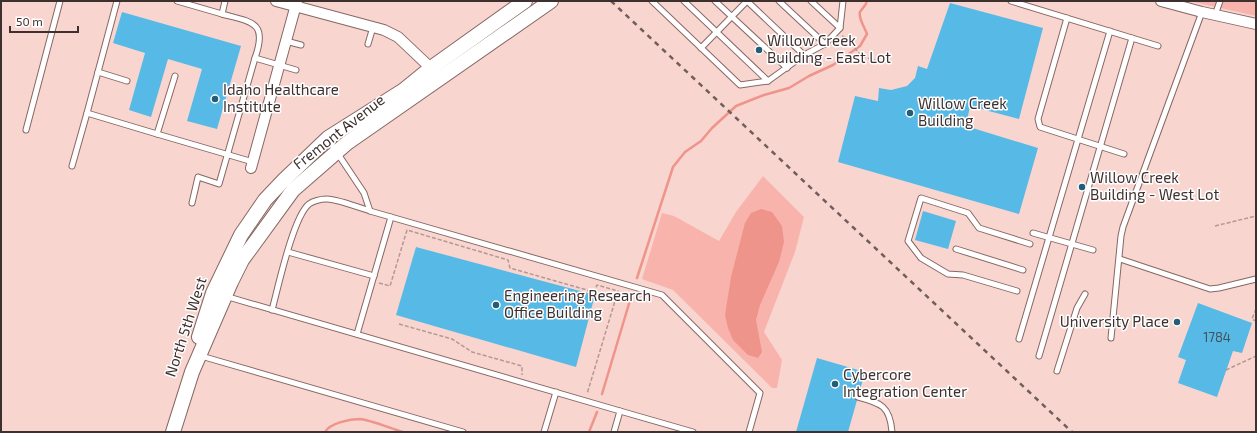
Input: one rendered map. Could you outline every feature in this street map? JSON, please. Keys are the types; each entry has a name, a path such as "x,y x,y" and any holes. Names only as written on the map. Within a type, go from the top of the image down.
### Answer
{"street":[{"path":"276,1 297,4 384,30 398,37 435,73"},
{"name":"Fremont Avenue","path":"173,432 197,355 219,294 288,196 347,143 525,1"},
{"name":"Fremont Avenue","path":"241,235 265,200 328,138 551,1"},
{"path":"1161,1 1256,24"},
{"path":"252,165 297,4"},
{"name":"North 5th West","path":"219,294 241,235"}],"lane":[{"path":"26,130 60,1"},
{"path":"72,166 117,1"},
{"path":"177,1 247,20 254,25 260,37 260,44 219,184 198,177 192,203"},
{"path":"222,14 225,1"},
{"path":"652,1 740,85 768,81 804,55 825,44 840,28 843,1"},
{"path":"684,1 768,81"},
{"path":"715,1 787,68"},
{"path":"701,48 747,1 804,55"},
{"path":"779,1 825,44"},
{"path":"810,1 840,28"},
{"path":"1011,1 1158,46"},
{"path":"1215,15 1220,1"},
{"path":"1111,338 1123,227 1202,12"},
{"path":"1067,18 1038,120 1040,128 1124,154"},
{"path":"368,44 372,27"},
{"path":"1019,339 1110,31"},
{"path":"1039,356 1132,38"},
{"path":"286,41 301,45"},
{"path":"255,58 296,70"},
{"path":"98,72 127,81"},
{"path":"157,134 175,76"},
{"path":"87,113 228,155 252,165"},
{"path":"328,138 364,193 370,211"},
{"path":"272,310 298,219 310,203 328,198 662,295 760,393 749,432"},
{"path":"1016,291 963,275 948,274 921,258 908,241 921,198 968,213 979,228 1030,244"},
{"path":"357,334 391,217"},
{"path":"1033,233 1093,250"},
{"path":"956,249 1023,270"},
{"path":"288,252 374,276"},
{"path":"1120,259 1210,289 1256,279"},
{"path":"219,294 693,432"},
{"path":"1057,371 1077,308 1085,294"},
{"path":"197,355 463,432"},
{"path":"544,432 556,392"},
{"path":"858,397 876,401 885,408 891,421 892,432"},
{"path":"614,432 620,411"}],"path":[{"path":"842,35 851,41 862,57 880,62"},
{"path":"1215,226 1256,216"},
{"path":"378,283 390,286 407,230 508,260 510,268 533,275 594,292 597,284 618,291 588,394"},
{"path":"1256,309 1252,319 1256,321"},
{"path":"399,324 452,339 472,352 522,366 521,375 529,377"},
{"path":"1226,370 1256,356"}],"shaded area":[{"path":"1189,1 1256,1 1256,16"},
{"path":"763,176 804,217 795,252 764,332 782,360 777,388 772,388 673,290 642,279 662,213 674,216 719,241 736,212"},
{"path":"761,209 772,212 782,226 784,242 779,262 760,305 756,320 762,352 758,358 748,355 733,340 725,315 731,277 745,223 751,213"}],"building":[{"name":"Willow Creek Building","path":"950,3 1043,28 1019,119 970,106 966,126 1038,148 1019,214 838,162 855,96 878,101 879,88 891,90 907,86 915,78 918,66 927,69"},
{"path":"122,12 241,46 217,129 187,121 202,69 168,59 151,117 129,110 145,53 113,43"},
{"path":"923,211 956,221 948,249 915,240"},
{"name":"Engineering Research Office Building","path":"416,247 595,295 576,367 396,315"},
{"path":"1198,303 1252,323 1242,353 1233,351 1217,397 1178,383 1186,360 1178,357"},
{"name":"Cybercore Integration Center","path":"817,358 865,372 848,432 796,432"}],"waterway":[{"path":"637,278 673,167 685,152 701,141 712,128 736,106 764,95 789,88 809,76 833,65 860,46 867,34 861,20 860,12 867,1"},
{"path":"602,394 631,297"},
{"path":"589,432 597,412"},
{"path":"325,432 331,426 336,424 360,419 403,432"}],"railway":[{"path":"611,1 1072,432"}],"place":[{"name":"Willow Creek Building - East Lot","path":"759,50"},
{"name":"Idaho Healthcare Institute","path":"215,99"},
{"name":"Willow Creek Building","path":"910,113"},
{"name":"Willow Creek Building - West Lot","path":"1082,187"},
{"name":"Engineering Research Office Building","path":"496,305"},
{"name":"University Place","path":"1177,322"},
{"name":"Cybercore Integration Center","path":"835,384"}]}
